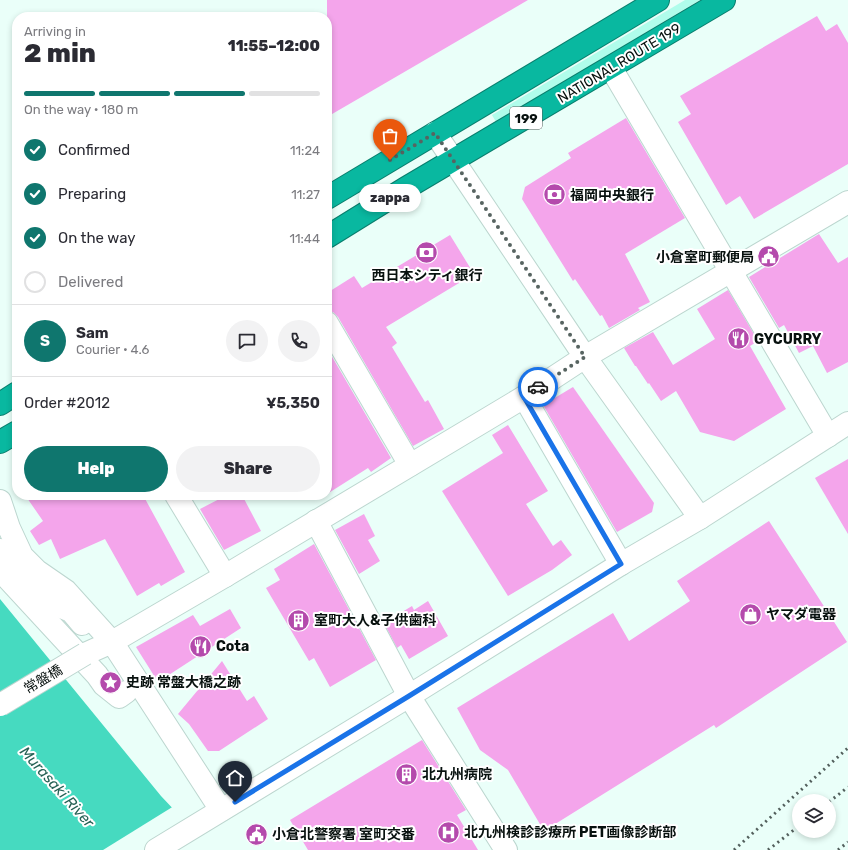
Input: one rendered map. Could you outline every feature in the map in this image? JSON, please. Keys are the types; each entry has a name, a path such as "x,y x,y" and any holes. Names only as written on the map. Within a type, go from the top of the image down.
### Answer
{"highway":[{"name":"199","path":"332,195 658,0"},
{"name":"NATIONAL ROUTE 199","path":"332,234 724,0"},
{"path":"0,404 12,396"},
{"path":"0,442 12,435"}],"street":[{"path":"611,68 828,436"},
{"path":"435,133 585,357 700,518"},
{"name":"常盤橋","path":"0,705 225,576 524,397 585,357 732,272 848,202"},
{"path":"332,332 410,465"},
{"path":"524,397 621,564"},
{"path":"156,850 409,696 621,564 700,518 848,423"},
{"path":"179,500 225,576"},
{"path":"0,501 8,528 22,556 37,571 66,591 122,685 119,697 104,685 97,675 0,570"},
{"path":"316,521 409,696 506,850"},
{"path":"0,550 27,582 52,603 71,611 100,648 214,814"}],"shaded area":[{"path":"685,0 700,0 496,122 492,115"}],"water":[{"name":"Murasaki River","path":"0,599 161,796 212,850 0,850"}],"pier":[{"path":"174,806 214,850 103,850"}],"building":[{"path":"327,0 528,0 332,114 332,12 327,12"},
{"path":"817,16 826,31 837,24 848,43 848,164 754,219 740,196 726,205 678,122 691,114 680,96"},
{"path":"626,118 685,218 625,254 650,302 638,308 640,310 609,328 602,315 600,316 575,279 573,281 522,199 525,187 571,158 568,153"},
{"path":"819,234 838,263 848,257 848,362 827,373 813,346 799,353 784,325 779,328 749,277"},
{"path":"450,235 474,274 386,327 397,343 392,347 425,402 428,400 444,429 413,446 338,317 332,312 332,290 354,276 362,288"},
{"path":"728,290 758,341 750,346 786,409 734,441 700,432 676,391 661,401 635,366 624,348 653,332 673,365 715,339 697,309"},
{"path":"332,357 391,458 371,472 368,468 332,491"},
{"path":"573,387 654,503 652,512 617,532 543,405"},
{"path":"508,425 548,491 526,504 553,546 561,540 572,555 552,570 508,596 442,491 503,453 492,435"},
{"path":"848,459 848,534 815,478"},
{"path":"28,500 146,500 185,572 161,586 159,583 137,596 105,539 60,559 51,539 39,545 30,531 43,521"},
{"path":"217,500 245,500 261,531 224,550 200,509"},
{"path":"364,514 375,536 368,540 380,561 359,574 335,530"},
{"path":"769,521 847,642 716,728 714,725 544,831 508,770 480,750 457,708 613,613 629,641 690,601 677,581"},
{"path":"314,544 376,660 330,687 314,658 309,661 266,588 280,580 274,569"},
{"path":"428,601 448,636 409,659 401,645 397,648 384,623 412,606 414,610"},
{"path":"230,609 241,628 158,682 136,647 193,615 200,626"},
{"path":"222,661 247,701 254,696 268,719 219,751 208,751 189,724 178,714"},
{"name":"北九州病院","path":"422,740 466,810 457,815 478,850 308,850 290,820"}],"railway":[{"path":"734,850 848,748"},
{"path":"836,796 848,787"},
{"path":"768,850 792,831"},
{"path":"838,850 848,842"}],"way so far":[{"path":"390,160 435,133 585,357 538,387"}],"place":[{"name":"zappa","path":"390,160"},
{"name":"福岡中央銀行","path":"554,195"},
{"name":"西日本シティ銀行","path":"427,253"},
{"name":"小倉室町郵便局","path":"769,257"},
{"name":"GYCURRY","path":"739,339"},
{"name":"ヤマダ電器","path":"750,614"},
{"name":"室町大人&子供歯科","path":"298,620"},
{"name":"Cota","path":"200,646"},
{"name":"史跡 常盤大橋之跡","path":"111,682"},
{"name":"北九州病院","path":"406,774"},
{"name":"北九州検診診療所 PET画像診断部","path":"448,832"},
{"name":"小倉北警察署 室町交番","path":"257,834"}],"route":[{"path":"235,802 621,564 524,397 538,387"}]}
